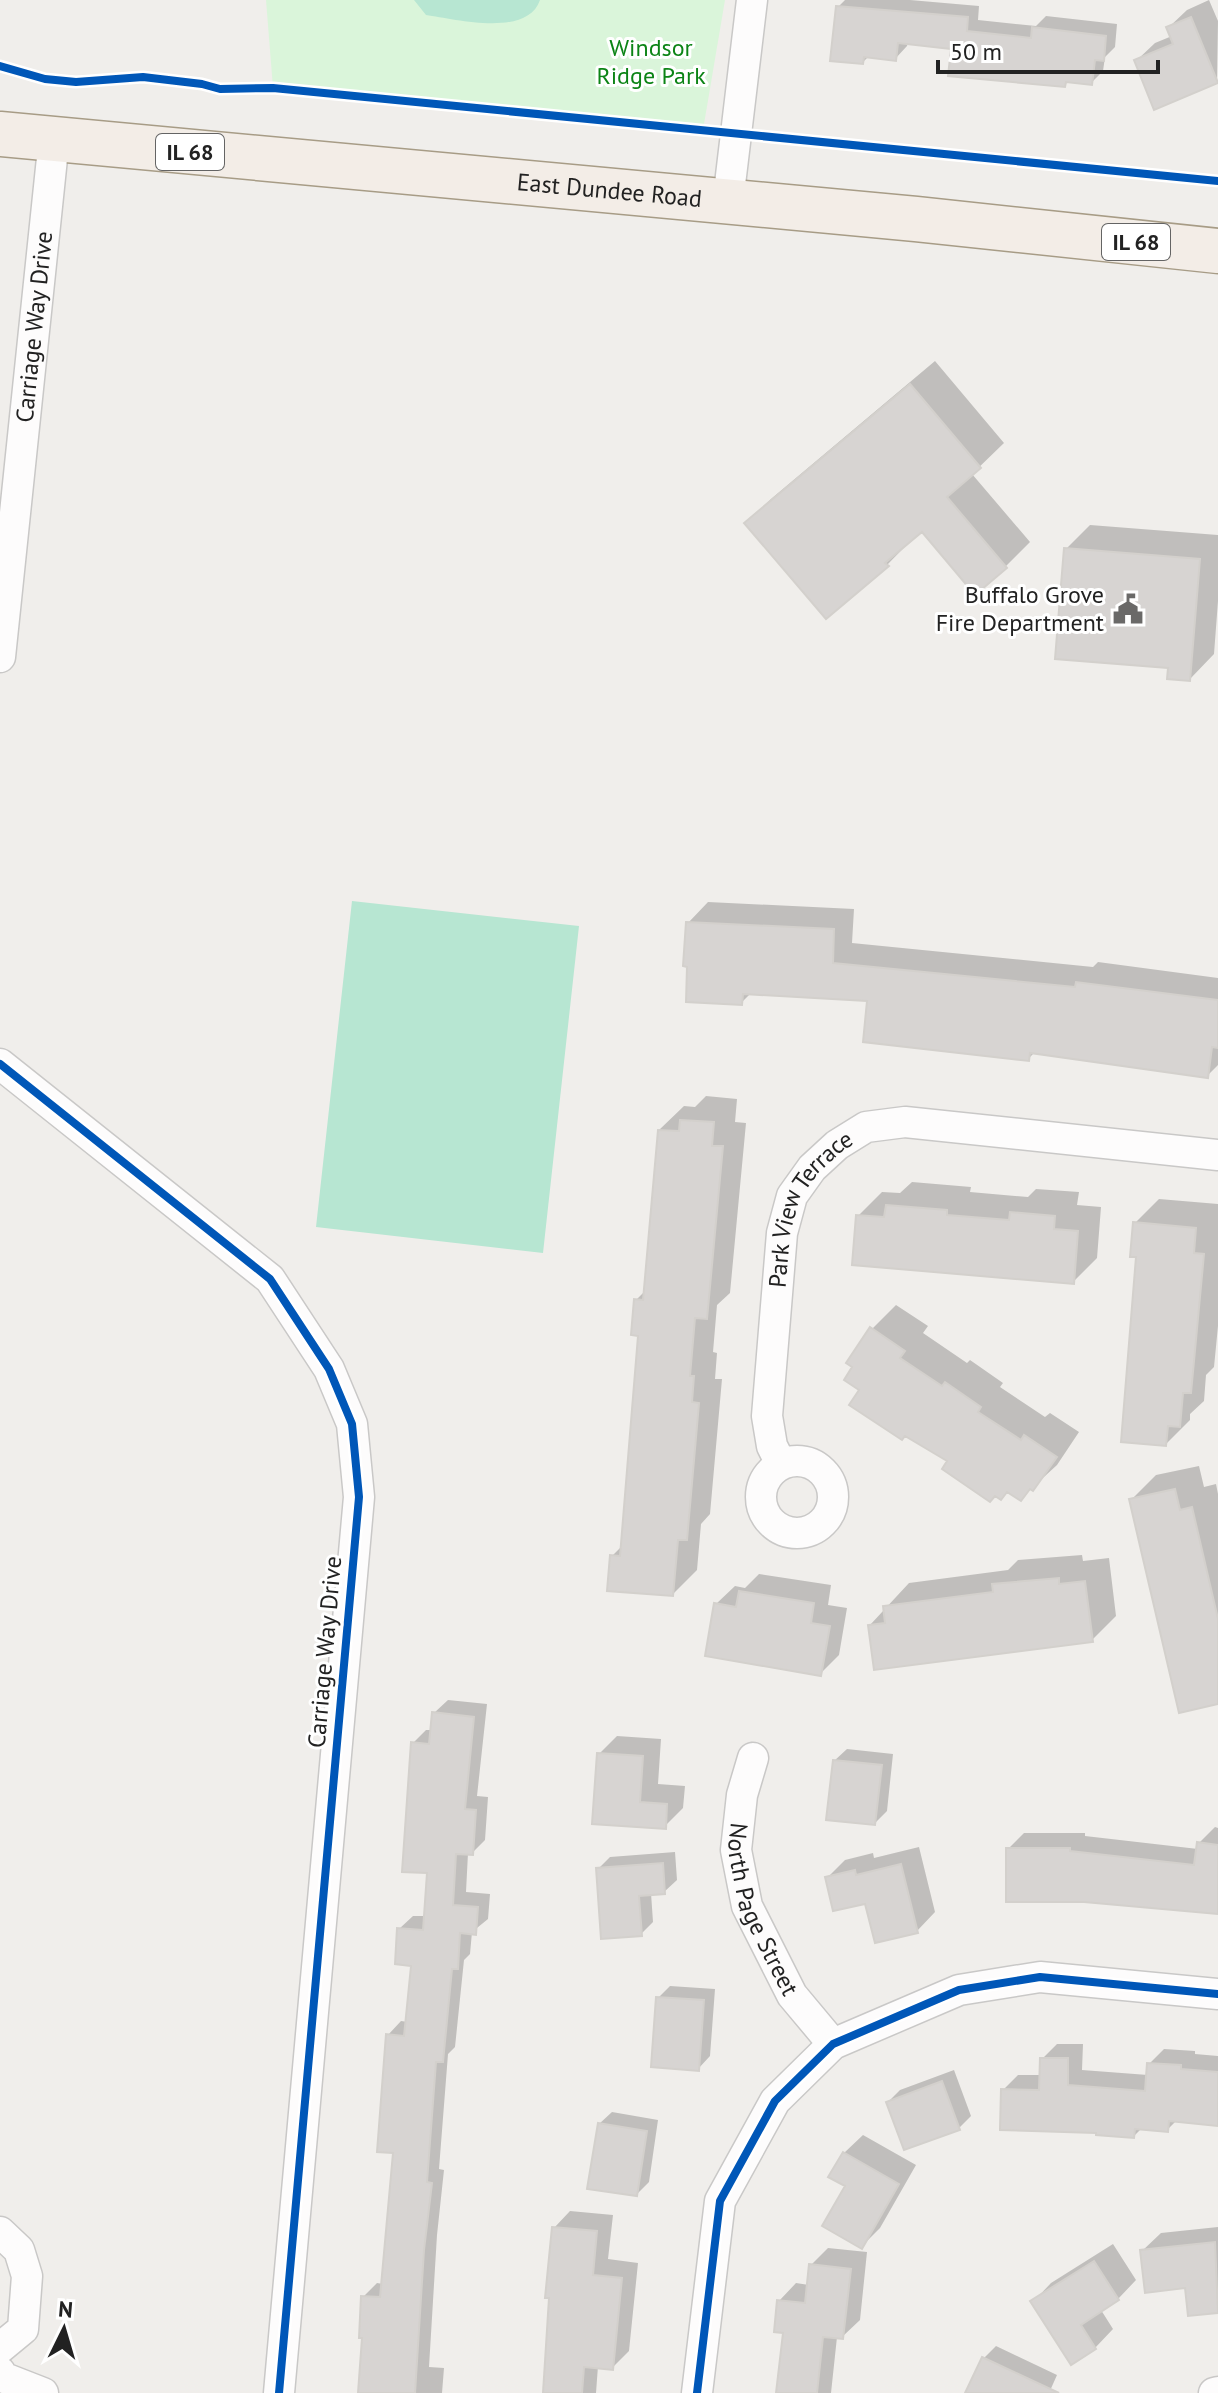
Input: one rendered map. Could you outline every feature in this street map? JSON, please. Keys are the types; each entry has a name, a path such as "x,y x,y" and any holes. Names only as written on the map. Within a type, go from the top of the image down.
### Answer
{"main road":[{"name":"East Dundee Road","path":"0,134 728,201 1218,251"}],"street":[{"path":"728,201 752,0"},
{"name":"Carriage Way Drive","path":"0,657 54,139"},
{"name":"Carriage Way Drive","path":"0,1064 270,1279 329,1369 352,1424 359,1497 279,2393"},
{"name":"Park View Terrace","path":"781,1464 772,1446 767,1416 782,1233 792,1196 812,1168 837,1145 866,1127 905,1122 1218,1155"},
{"name":"North Page Street","path":"753,1758 742,1795 736,1850 747,1906 792,1995 833,2044"},
{"path":"697,2393 720,2201 775,2101 833,2044 959,1990 1040,1977 1218,1994"},
{"path":"0,2232 19,2250 27,2276 23,2329 0,2348"},
{"path":"0,2372 2,2377 43,2393"}],"green space":[{"name":"Windsor Ridge Park","path":"266,0 725,0 703,130 273,88"},
{"path":"414,0 540,0 533,12 521,19 489,23 426,15"},
{"path":"352,901 579,926 543,1253 316,1227"}],"building":[{"path":"836,6 968,17 967,31 1031,38 1032,27 1106,36 1104,61 1095,60 1092,85 1066,82 1065,87 948,76 951,49 898,43 896,61 864,57 863,64 830,61"},
{"path":"1191,17 1218,83 1154,110 1134,60 1173,44 1166,27"},
{"path":"910,384 981,468 947,497 1007,568 975,595 922,532 885,563 889,566 826,619 744,523"},
{"name":"Buffalo Grove Fire Department","path":"1064,548 1200,559 1190,681 1167,679 1168,668 1055,659"},
{"path":"686,922 834,929 833,963 1075,987 1076,982 1218,1000 1218,1048 1212,1047 1208,1078 1030,1053 1029,1061 863,1042 867,1001 743,994 742,1005 686,1002 687,967 683,966"},
{"path":"680,1120 714,1122 712,1146 723,1146 707,1319 695,1318 690,1376 694,1376 692,1402 699,1403 687,1540 678,1540 673,1596 607,1591 610,1555 620,1556 638,1336 631,1335 634,1299 643,1300 658,1130 679,1131"},
{"path":"886,1205 947,1210 947,1215 1009,1220 1010,1212 1055,1216 1054,1229 1078,1231 1074,1284 852,1265 856,1215 884,1217"},
{"path":"1133,1222 1196,1228 1194,1253 1204,1254 1191,1393 1183,1393 1180,1427 1168,1426 1166,1446 1121,1442 1136,1257 1130,1257"},
{"path":"870,1327 905,1351 900,1358 942,1386 945,1382 981,1407 978,1412 1021,1440 1024,1435 1057,1457 1033,1491 1030,1489 1021,1501 1007,1492 1001,1500 995,1496 990,1502 942,1469 947,1461 905,1436 902,1440 849,1405 859,1390 844,1380 852,1367 846,1363"},
{"path":"1175,1489 1180,1510 1192,1507 1218,1619 1218,1704 1179,1713 1129,1499"},
{"path":"1059,1578 1059,1584 1085,1581 1093,1642 874,1670 868,1625 885,1623 883,1606 993,1592 992,1584"},
{"path":"739,1591 814,1603 811,1623 830,1626 821,1676 705,1656 714,1603 736,1607"},
{"path":"432,1712 474,1717 465,1809 476,1810 473,1855 456,1854 453,1905 478,1907 476,1935 460,1933 458,1969 452,1969 443,2062 436,2062 427,2182 432,2183 424,2250 415,2393 358,2393 361,2296 380,2297 393,2153 377,2152 386,2034 404,2036 411,1966 395,1964 397,1928 423,1930 427,1873 402,1872 411,1742 429,1744"},
{"path":"597,1753 643,1756 640,1802 667,1804 666,1829 592,1824"},
{"path":"833,1760 882,1765 875,1825 826,1820"},
{"path":"1197,1842 1218,1845 1218,1914 1084,1902 1006,1902 1006,1848 1070,1848 1070,1851 1194,1865"},
{"path":"663,1863 665,1894 639,1896 642,1936 601,1939 596,1868"},
{"path":"901,1864 918,1933 875,1943 865,1904 833,1911 825,1877 855,1870 856,1875"},
{"path":"656,1997 704,2000 699,2071 651,2067"},
{"path":"1040,2058 1068,2058 1068,2085 1145,2091 1147,2063 1218,2072 1218,2126 1169,2121 1168,2132 1135,2129 1134,2138 1096,2133 1000,2130 1001,2089 1039,2090"},
{"path":"942,2081 960,2130 904,2150 886,2102"},
{"path":"598,2123 647,2131 637,2196 587,2189"},
{"path":"843,2152 899,2184 862,2249 822,2226 845,2186 828,2177"},
{"path":"552,2227 597,2231 593,2275 622,2278 613,2370 584,2367 582,2393 543,2393 549,2298 545,2298"},
{"path":"1215,2242 1218,2313 1188,2316 1185,2288 1145,2293 1140,2250"},
{"path":"1094,2261 1119,2300 1081,2325 1096,2349 1071,2365 1030,2301"},
{"path":"809,2264 851,2269 843,2339 823,2337 817,2393 776,2393 783,2333 774,2332 777,2300 805,2303"},
{"path":"982,2357 1059,2393 965,2393"}],"cycle path":[{"path":"0,66 45,79 76,82 143,77 220,89 273,88 1218,181"},
{"path":"0,1064 270,1279 329,1369 352,1424 359,1497 279,2393"},
{"path":"697,2393 720,2201 775,2101 833,2044 959,1990 1040,1977 1218,1994"}],"place":[{"name":"Buffalo Grove Fire Department","path":"1128,609"}]}
